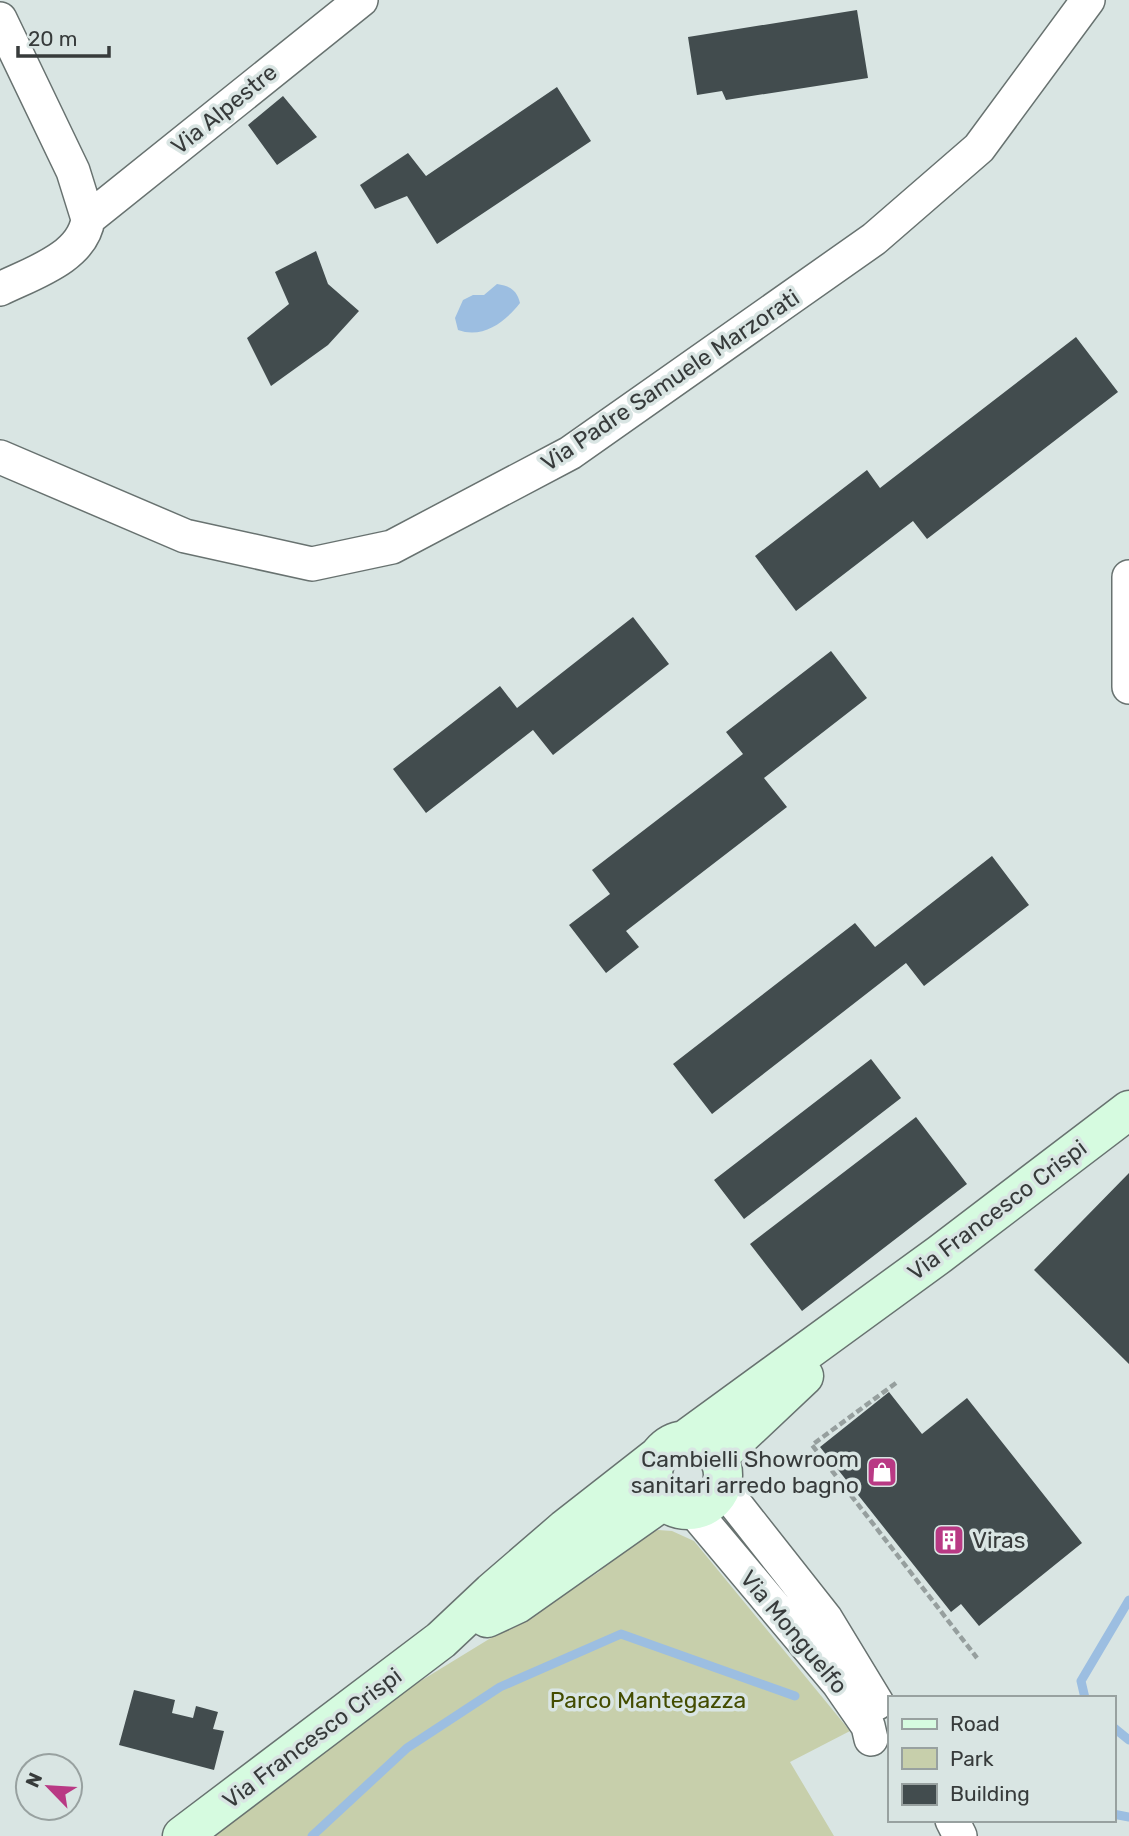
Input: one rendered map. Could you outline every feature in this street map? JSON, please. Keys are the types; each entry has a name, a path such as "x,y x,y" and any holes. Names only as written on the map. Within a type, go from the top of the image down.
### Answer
{"street":[{"name":"Via Alpestre","path":"0,289 57,261 81,236 87,227 88,219 361,0"},
{"name":"Via Padre Samuele Marzorati","path":"0,457 185,536 312,564 391,547 570,453 874,239 979,148 1088,0"},
{"path":"0,19 73,172 88,219"},
{"path":"1129,577 1129,687"},
{"name":"Via Francesco Crispi","path":"182,1836 441,1640 565,1530 696,1460 813,1367 864,1310 1129,1110"},
{"path":"678,1505 657,1493 652,1475 696,1460"},
{"name":"Via Francesco Crispi","path":"441,1640 516,1604 678,1505 709,1503 696,1460"},
{"name":"Via Monguelfo","path":"696,1460 826,1619 882,1727"},
{"name":"Via Monguelfo","path":"678,1505 839,1685 868,1726 882,1727"}],"path":[{"path":"896,1382 812,1446 977,1658"}],"green space":[{"name":"Parco Mantegazza","path":"658,1530 672,1531 694,1541 850,1731 790,1762 834,1836 212,1836 414,1685 599,1572 634,1542"}],"water":[{"path":"497,284 512,289 520,303 493,327 476,332 458,330 455,318 463,300 473,295 484,295"}],"building":[{"path":"857,10 868,78 726,100 722,91 697,95 688,37"},
{"path":"557,87 591,141 437,244 407,196 375,209 360,185 408,153 426,176"},
{"path":"283,96 317,137 277,165 248,125"},
{"path":"316,251 328,284 359,311 328,345 271,386 247,338 289,304 275,272"},
{"path":"1076,337 1118,392 927,539 913,521 796,611 755,556 867,470 880,488"},
{"path":"633,617 669,664 553,755 533,730 426,813 393,769 500,686 517,708"},
{"path":"831,651 867,698 764,778 787,807 626,931 639,947 606,973 569,925 610,894 592,870 743,754 726,732"},
{"path":"992,856 1029,905 924,986 906,963 712,1114 673,1064 855,923 875,947"},
{"path":"871,1059 901,1098 744,1219 714,1180"},
{"path":"916,1117 967,1184 802,1311 750,1244"},
{"path":"1129,1173 1129,1364 1034,1270"},
{"name":"Viras","path":"889,1392 922,1434 967,1398 1082,1543 979,1626 961,1604 951,1612 820,1447"},
{"path":"134,1690 175,1700 172,1713 193,1718 196,1706 218,1712 213,1729 224,1731 214,1770 119,1745"}],"waterway":[{"path":"1085,1696 1081,1681 1129,1600"},
{"path":"312,1836 407,1748 500,1687 621,1634 795,1696"},
{"path":"1115,1729 1129,1740"},
{"path":"1115,1814 1129,1817"}],"place":[{"name":"Cambielli Showroom sanitari arredo bagno","path":"882,1472"},
{"name":"Viras","path":"949,1540"}]}
